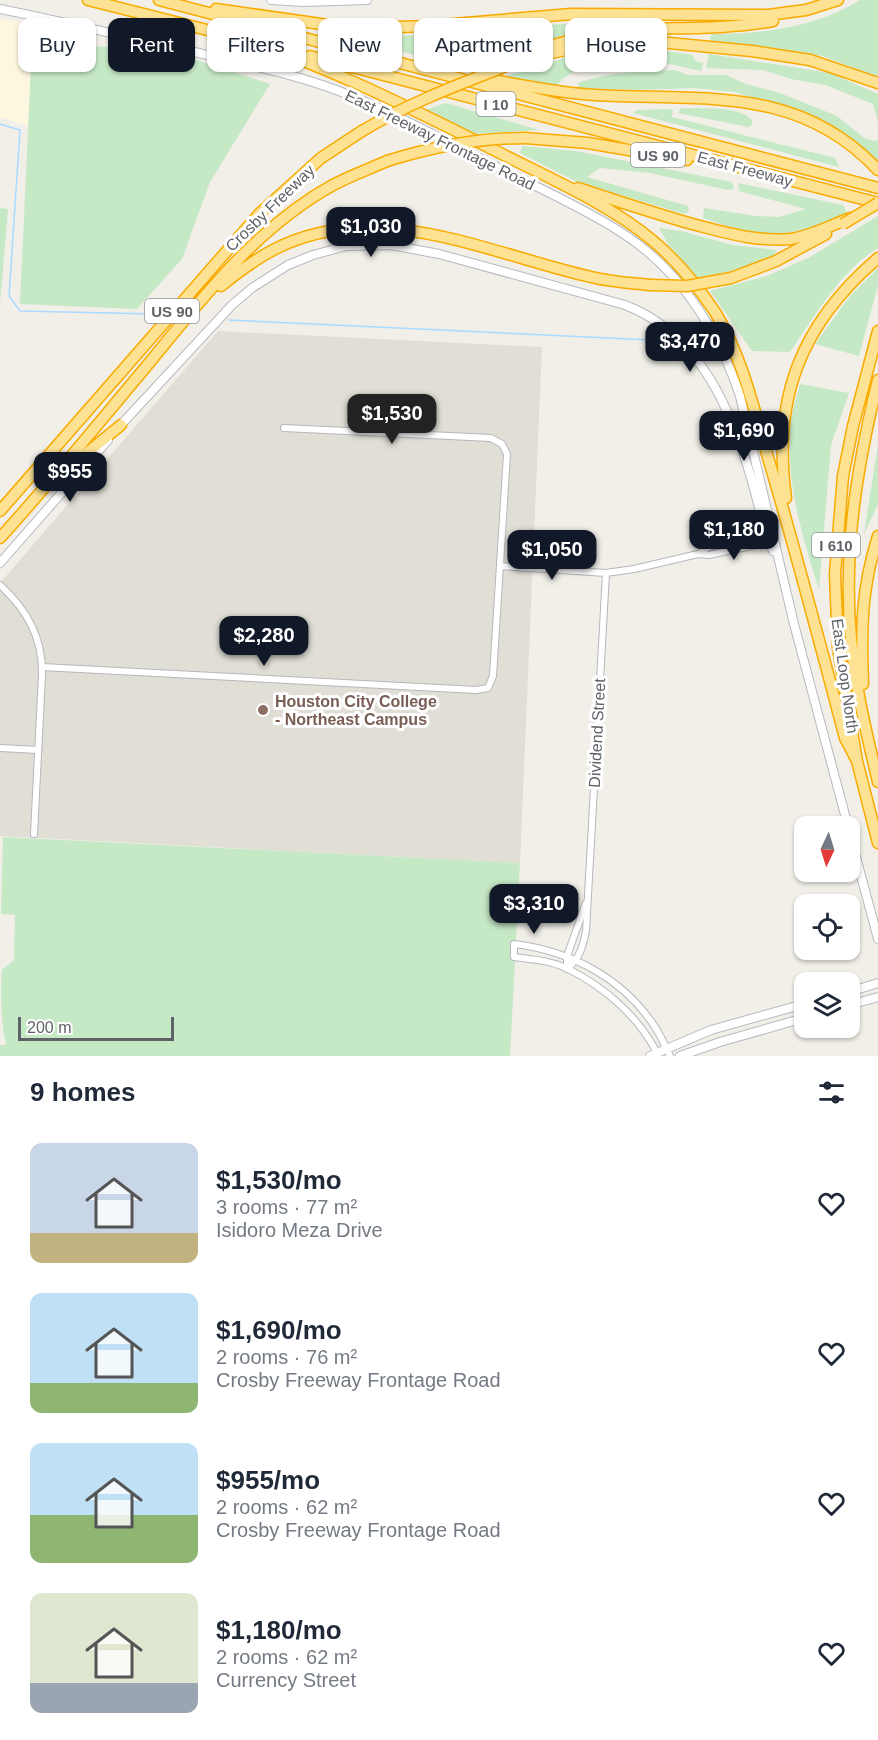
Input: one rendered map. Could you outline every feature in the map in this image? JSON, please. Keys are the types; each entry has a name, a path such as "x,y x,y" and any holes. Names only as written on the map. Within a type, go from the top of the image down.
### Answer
{"highway":[{"name":"East Freeway","path":"88,0 207,30"},
{"name":"East Freeway","path":"160,0 414,67"},
{"path":"160,0 328,25 397,27 571,14 768,15 806,10 838,0"},
{"path":"553,48 596,34 624,30 760,23 799,15 838,0"},
{"name":"Crosby Freeway","path":"553,49 616,42 659,42 697,46 810,60 878,83"},
{"name":"East Freeway","path":"306,55 878,203"},
{"path":"306,61 546,176 617,216 651,239 688,275 715,313 733,347 752,395 845,738 857,761"},
{"name":"East Freeway","path":"433,72 878,188"},
{"path":"439,72 575,94 740,100 783,110 810,122 855,149 878,170"},
{"name":"Crosby Freeway","path":"0,511 260,213 321,158 385,117 492,72"},
{"name":"Crosby Freeway","path":"0,538 240,256 277,224 331,186 387,161 430,149 468,141 525,138 588,143 758,172"},
{"path":"546,176 665,216 736,236 772,240 793,238 821,231 846,221"},
{"path":"185,319 246,267 274,249 316,234 367,227 386,227 433,235 592,278 650,285 687,286 731,278 776,261 878,203"},
{"path":"789,528 781,450 783,419 791,381 799,360 827,311 878,258"},
{"name":"East Loop North","path":"878,332 843,477 835,574 838,648 857,761 878,843"},
{"name":"East Loop North","path":"878,380 859,461 849,545 848,598 851,641 866,729 878,782"},
{"path":"44,489 121,425"},
{"path":"866,729 861,637 863,604 867,574 878,536"}],"main road":[{"path":"271,0 367,0"},
{"name":"East Freeway Frontage Road","path":"0,9 268,69 339,91 391,113 576,206 621,232 670,274 704,315 720,344 732,371 747,417 782,574"},
{"path":"0,563 121,425 232,305 265,278 288,265 346,246 391,245 439,254 625,305 645,313 672,333 695,357 724,401 736,431 769,542 782,574 845,816"},
{"path":"860,872 878,939"},
{"path":"860,989 878,983"},
{"path":"860,1002 878,997"},
{"path":"655,1055 668,1052 711,1030 794,1008"},
{"path":"680,1056 794,1021"},
{"path":"735,1024 738,1037"}],"street":[{"path":"42,666 476,690 488,688 494,676 507,454 502,444 491,438 284,428"},
{"path":"500,566 606,573 634,569 698,554 764,527"},
{"path":"729,540 731,550"},
{"path":"698,554 709,555 769,542"},
{"name":"Dividend Street","path":"567,969 576,961 584,944 586,931 606,573"},
{"path":"0,585 23,609 32,624 42,666 34,834"},
{"path":"0,748 38,750"},
{"name":"Dividend Street","path":"567,969 567,956 589,894"},
{"path":"655,1055 645,1032 614,999 567,969 542,961 514,957 514,944 531,946 567,956 608,979 642,1009 656,1028 668,1052"}],"shaded area":[{"path":"0,19 18,22 18,72 31,72 28,126 0,117"},
{"name":"Houston City College - Northeast Campus","path":"218,331 542,347 520,863 0,836 0,583"}],"green space":[{"path":"860,0 878,0 878,77 822,56 710,40 711,34 769,31 807,23 843,10"},
{"path":"565,24 565,37 553,41 553,25"},
{"path":"402,35 414,35 414,55 402,52"},
{"path":"96,46 108,47 108,72 195,72 195,59 207,63 207,72 233,72 270,84 210,182 182,259 137,309 20,304 31,72 96,72"},
{"path":"667,51 692,55 696,61 703,63 701,71 667,64"},
{"path":"709,54 830,73 878,94 878,122 873,104 825,85 791,79 763,70 706,68"},
{"path":"565,58 565,72 576,72 562,79 557,86 503,77 519,72 553,72 553,62"},
{"path":"675,70 688,75 726,75 746,84 780,93 837,116 864,138 878,140 878,167 803,114 735,92 694,88 639,90 580,88 577,83 613,74"},
{"path":"446,103 539,130 472,134 425,110"},
{"path":"681,108 738,112 752,120 752,125 748,127 678,113"},
{"path":"673,109 672,117 835,158 839,167 633,113 637,110"},
{"path":"522,146 576,151 732,182 734,189 728,190 650,173 600,168 587,177 688,206 689,211 685,214 579,183 520,153"},
{"path":"738,183 843,205 847,213 813,227 777,234 746,232 703,218 704,208 779,217 806,209 739,191"},
{"path":"0,208 8,209 0,304"},
{"path":"878,216 878,248 864,258 840,282 790,352 752,351 710,291 767,276 810,257"},
{"path":"659,228 681,231 733,245 776,250 775,256 731,271 698,278 668,244"},
{"path":"878,268 878,285 859,356 815,344 850,296"},
{"path":"800,384 849,393 831,445 819,589 806,548 792,485 789,441 791,420"},
{"path":"878,444 878,504 864,534"},
{"path":"3,837 520,863 510,1056 0,1056 0,1045 6,1045 1,1007 2,970 14,960 15,915 1,914"}],"waterway":[{"path":"0,124 20,130 9,296 20,311 154,314"},
{"path":"229,320 671,341"}],"place":[{"name":"Houston City College - Northeast Campus","path":"263,710"}]}
